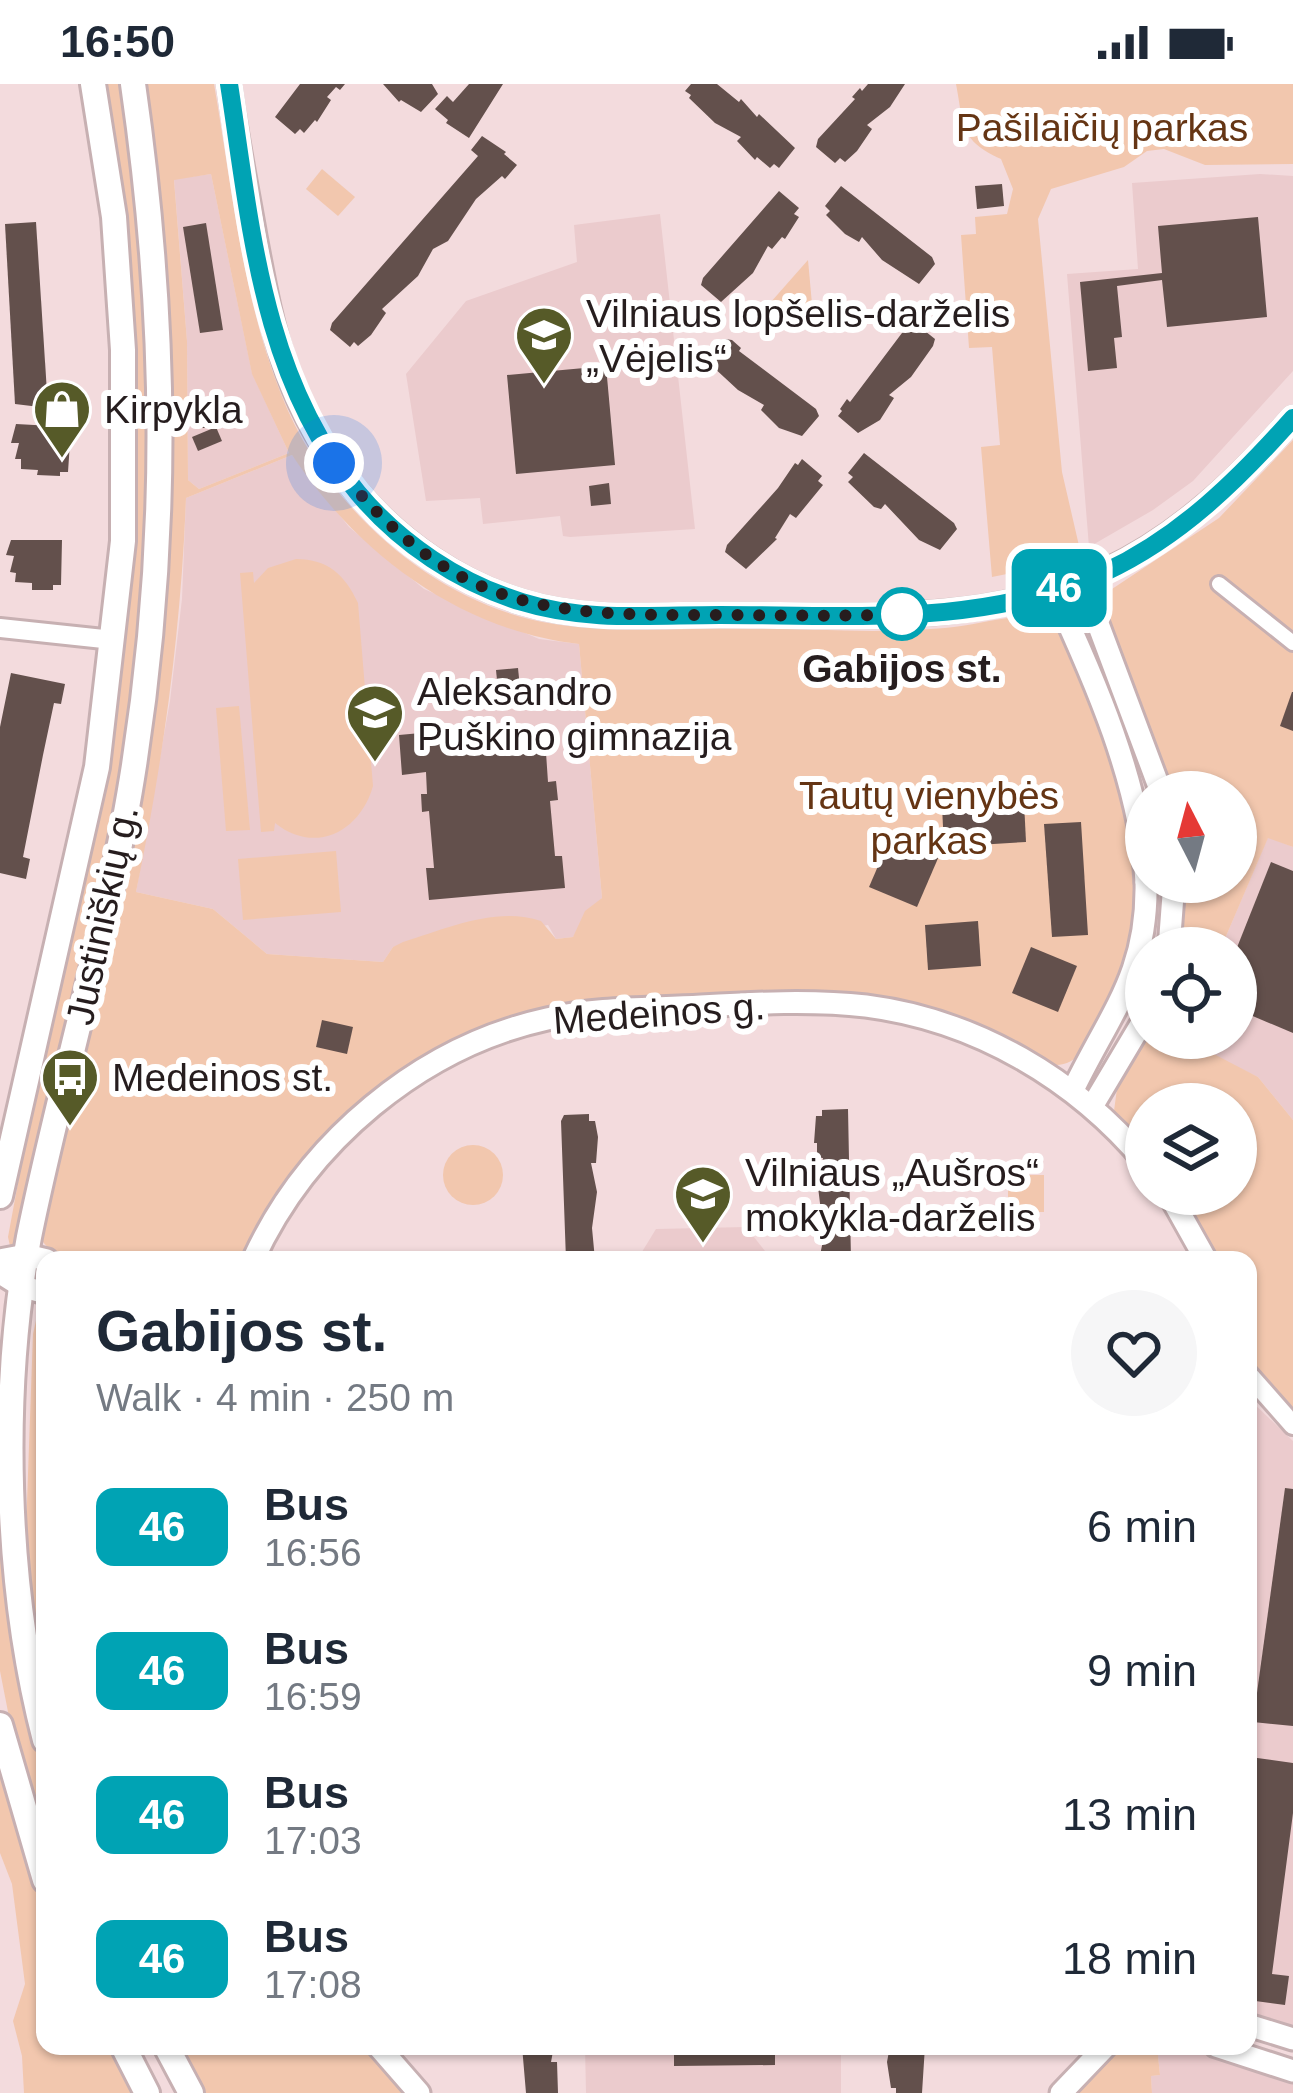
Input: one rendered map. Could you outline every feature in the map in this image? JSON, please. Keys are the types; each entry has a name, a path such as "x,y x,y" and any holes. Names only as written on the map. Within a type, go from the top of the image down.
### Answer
{"main road":[{"name":"Justiniškių g.","path":"0,1196 97,767 123,542 123,350 114,217 93,84"},
{"name":"Justiniškių g.","path":"38,1251 131,783 151,645 162,489 160,336 148,187 133,84"},
{"name":"Justiniškių g.","path":"22,1284 13,1370 11,1464 20,1603 36,1691"},
{"path":"0,1724 36,1849"},
{"path":"128,2055 148,2093"},
{"path":"171,2055 191,2093"}],"street":[{"path":"229,84 274,336 291,388 322,443 361,496 446,568 523,603 617,616 848,617 986,606 1054,590 1148,549 1216,499 1293,418"},
{"path":"1082,581 1152,771"},
{"path":"1219,584 1293,643"},
{"path":"1054,590 1125,777"},
{"path":"0,628 113,640"},
{"path":"1073,1090 1125,997 1142,940 1145,903"},
{"name":"Medeinos g.","path":"259,1251 305,1176 333,1142 399,1085 458,1051 548,1018 604,1010 758,1004 868,1006 976,1037 1073,1090 1125,1140"},
{"path":"1093,1105 1125,1051"},
{"path":"1181,1215 1201,1251"},
{"path":"0,1260 36,1257"},
{"path":"1257,1384 1293,1425"},
{"path":"1257,2028 1293,2038"},
{"path":"386,2055 419,2093"},
{"path":"1060,2093 1097,2055"},
{"path":"1244,2055 1293,2071"}],"shaded area":[{"path":"211,174 252,373 289,453 199,489 188,480 187,341 174,179"},
{"path":"1293,176 1293,371 1193,481 1089,547 1067,274 1138,269 1132,183"},
{"name":"Vilniaus lopšelis-darželis „Vėjelis“","path":"660,214 695,529 570,537 563,536 560,516 483,524 480,498 426,501 406,374 466,301 577,262 574,225"},
{"name":"Aleksandro Puškino gimnazija","path":"292,455 349,527 424,589 539,639 579,644 602,898 573,937 556,939 548,925 393,947 383,962 267,954 213,909 136,892 170,701 182,599 186,498"},
{"path":"1268,837 1293,847 1293,1120 1258,1077 1220,1059 1257,1059 1257,927 1230,927 1240,903 1257,903 1257,863"},
{"name":"Vilniaus „Aušros“ mokykla-darželis","path":"746,1227 765,1251 643,1251 656,1229"},
{"path":"1257,1407 1293,1441 1293,2027 1257,2019"},
{"path":"585,2055 841,2055 841,2093 586,2093"},
{"path":"1158,2055 1214,2055 1293,2080 1293,2093 1152,2093 1151,2076 1160,2075"}],"green space":[{"path":"102,84 123,84 149,321 146,591 116,812 16,1243 10,1246 127,593"},
{"name":"Tautų vienybės parkas","path":"141,84 214,84 240,241 257,319 281,394 325,475 389,544 427,573 510,614 601,629 895,631 1043,614 1057,621 1121,795 1125,903 1135,903 1132,927 1125,927 1125,958 1117,984 1078,1055 1065,1064 1046,1064 916,1008 517,1017 431,1057 356,1112 293,1181 246,1251 53,1251 47,1247 40,1237 160,644 169,433 164,294","holes":["211,174 252,374 289,453 199,489 188,480 187,341 174,180","292,455 380,555 453,604 535,636 579,644 602,898 585,911 573,937 556,939 541,921 506,916 471,921 403,942 383,962 267,954 213,909 136,892 169,696 186,498"]},
{"name":"Pašilaičių parkas","path":"956,84 1293,84 1293,164 1205,165 1164,149 1147,151 1124,167 1051,189 1038,219 1062,472 1080,550 1031,569 992,577 981,447 1000,445 992,347 969,348 961,235 976,234 975,217 1007,214 1013,189 1001,159 970,138"},
{"path":"322,169 355,197 338,216 306,189"},
{"path":"808,260 812,304 763,311"},
{"path":"1293,440 1293,847 1268,838 1257,864 1257,771 1164,771 1106,613 1109,591 1219,518"},
{"path":"296,559 334,571 358,603 373,786 358,816 334,834 320,837 305,837 275,823 274,831 261,832 240,573 253,572 254,583 268,568"},
{"path":"239,706 250,830 226,831 216,708"},
{"path":"336,851 341,912 243,920 238,859"},
{"path":"1182,903 1240,903 1230,927 1180,927"},
{"path":"1130,1059 1223,1059 1258,1077 1293,1120 1293,1415 1257,1369 1257,1251 1210,1251 1190,1215 1257,1215 1257,1083 1125,1083 1125,1125 1114,1111 1118,1081"},
{"path":"473,1145 494,1154 503,1175 494,1196 473,1205 452,1196 443,1175 452,1154"},
{"path":"1008,1175 1044,1175 1044,1212 1008,1212"},
{"path":"36,1320 36,1637 25,1558"},
{"path":"0,1478 7,1598 36,1735 36,1813 0,1671"},
{"path":"0,1768 36,1887 36,2055 113,2055 134,2093 24,2093 22,2056 13,2021 25,1984 12,1884 0,1853"},
{"path":"184,2055 376,2055 409,2093 203,2093"},
{"path":"1110,2055 1158,2055 1160,2075 1151,2076 1152,2093 1070,2093"}],"building":[{"path":"300,84 345,84 327,97 331,100 317,122 295,134 275,117"},
{"path":"383,84 432,84 438,94 421,112 399,102"},
{"path":"469,84 503,84 469,138 435,109 447,96 453,102"},
{"path":"691,84 717,84 739,102 741,99 795,148 779,168 755,160 737,141 741,137 715,123 689,98 685,91"},
{"path":"868,84 905,84 890,107 867,125 872,129 857,151 845,162 840,158 835,163 816,147 818,139"},
{"path":"482,136 517,165 476,199 448,241 433,249 418,276 382,309 386,313 371,335 350,347 330,330 332,323 478,156 471,150"},
{"path":"1002,184 1004,206 977,209 975,186"},
{"path":"841,186 932,257 935,264 919,284 882,260 862,237 859,242 845,234 826,215 830,211 825,206"},
{"path":"779,191 799,208 794,214 799,217 785,239 772,249 768,246 753,273 721,302 701,285 703,278"},
{"path":"1258,217 1267,317 1167,327 1162,280 1117,286 1122,337 1114,338 1117,368 1088,371 1080,282 1162,273 1158,226"},
{"path":"36,222 48,408 15,404 5,224"},
{"path":"206,223 223,330 200,333 183,227"},
{"path":"915,323 935,339 933,346 911,377 889,395 894,398 880,420 858,433 838,416 840,409 908,325 911,328"},
{"path":"725,339 816,409 819,416 802,436 779,428 761,410 764,405 738,390 711,365 709,359"},
{"path":"606,366 615,465 516,474 507,375"},
{"path":"205,401 206,428 194,428 193,402"},
{"path":"16,424 71,427 68,472 37,475 38,470 21,469 21,459 15,459 19,443 11,443"},
{"path":"216,427 222,441 198,451 192,437"},
{"path":"864,453 954,523 957,529 940,550 919,540 885,504 881,509 874,507 848,482 853,477 848,473"},
{"path":"802,459 822,476 818,481 823,485 796,518 790,514 777,539 746,569 725,552 727,545"},
{"path":"609,483 611,504 591,506 589,486"},
{"path":"11,540 62,540 61,585 32,590 32,583 15,582 16,573 10,572 14,556 6,555"},
{"path":"518,668 520,688 498,690 496,670"},
{"path":"11,673 65,684 61,704 54,703 43,755 23,857 30,859 26,879 0,873 0,727"},
{"path":"1293,692 1293,731 1280,726"},
{"name":"Aleksandro Puškino gimnazija","path":"475,728 477,744 545,738 548,782 556,781 558,800 550,801 555,856 562,856 565,888 429,900 426,868 434,868 429,811 422,812 426,772 402,775 399,735"},
{"path":"1024,802 1026,842 944,847 942,806"},
{"path":"1081,822 1088,935 1052,937 1044,824"},
{"path":"891,836 939,856 917,907 869,887"},
{"path":"1271,862 1293,871 1293,1033 1257,1018 1257,927 1245,927"},
{"path":"978,921 981,966 928,970 925,925"},
{"path":"1031,947 1077,966 1058,1012 1012,993"},
{"path":"322,1020 353,1027 347,1054 316,1047"},
{"path":"848,1109 851,1251 821,1251 824,1236 818,1187 823,1158 817,1158 814,1143 816,1116 822,1116 822,1110"},
{"path":"589,1114 589,1121 595,1121 596,1163 591,1163 597,1192 594,1251 566,1251 564,1115"},
{"path":"1285,1488 1293,1489 1293,1726 1257,1722"},
{"path":"1257,1758 1293,1763 1293,1813 1272,1974 1289,1976 1285,2005 1257,2001"},
{"path":"523,2055 552,2055 558,2093 526,2093"},
{"path":"674,2055 775,2055 775,2065 674,2066"},
{"path":"888,2055 924,2055 922,2093 896,2093"}],"bus line":[{"name":"46","path":"229,84 274,336 291,388 309,422 361,496 417,547 446,568 523,603 593,615 848,617 1016,601 1082,581 1148,549 1245,473 1293,418"}],"place":[{"name":"Vilniaus lopšelis-darželis „Vėjelis“","path":"544,386"},
{"name":"Kirpykla","path":"62,460"},
{"name":"Gabijos st.","path":"902,614"},
{"name":"Aleksandro Puškino gimnazija","path":"375,764"},
{"name":"Medeinos st.","path":"70,1128"},
{"name":"Vilniaus „Aušros“ mokykla-darželis","path":"703,1245"}],"route":[{"path":"334,463 361,496 417,547 446,568 523,603 593,615 902,614"}]}
